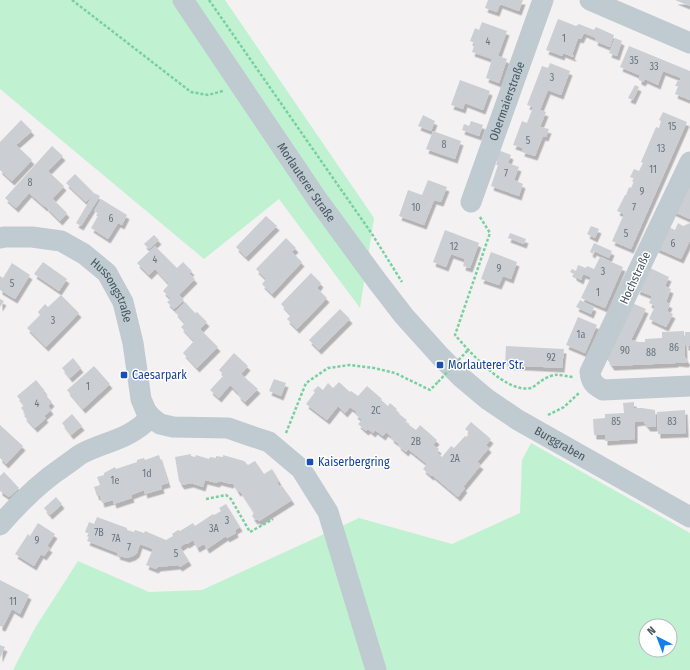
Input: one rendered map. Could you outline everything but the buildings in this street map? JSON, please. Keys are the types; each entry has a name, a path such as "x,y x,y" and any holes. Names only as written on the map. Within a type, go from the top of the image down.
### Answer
{"street":[{"name":"Morlauterer Straße","path":"183,0 317,199 377,281 404,316 449,357"},
{"name":"Obermaierstraße","path":"471,202 543,0"},
{"path":"590,0 611,4 690,43"},
{"name":"Hochstraße","path":"597,385 590,372 690,162"},
{"name":"Hussongstraße","path":"0,238 32,237 61,241 84,254 107,274 123,302 133,343 141,399 146,411 151,417"},
{"name":"Burggraben","path":"449,357 462,378 518,420 690,517"},
{"path":"597,385 690,386"},
{"path":"0,525 16,506 45,479 81,454 125,437 143,426 151,417 160,424 173,428 228,428 269,442 301,469 328,512 376,670"}],"path":[{"path":"72,0 191,92 208,95 241,86"},
{"path":"209,0 372,234 406,288"},
{"path":"471,202 490,233 455,335 468,350 500,380 520,388 532,388 555,374 597,385"},
{"path":"280,450 306,383 328,368 350,365 374,368 395,373 430,390 468,350"},
{"path":"449,357 464,364"},
{"path":"545,416 550,415 564,407 597,385"},
{"path":"206,499 226,495 231,499 250,532 273,519"}],"green space":[{"path":"0,0 225,0 374,218 360,308 279,199 204,259 0,89"},
{"path":"531,443 690,533 690,670 13,670 35,628 78,561 149,592 202,590 359,518 452,544 520,513 522,460"}],"place":[{"name":"Morlauterer Str.","path":"440,365"},
{"name":"Caesarpark","path":"124,375"},
{"name":"Kaiserbergring","path":"310,462"}]}
